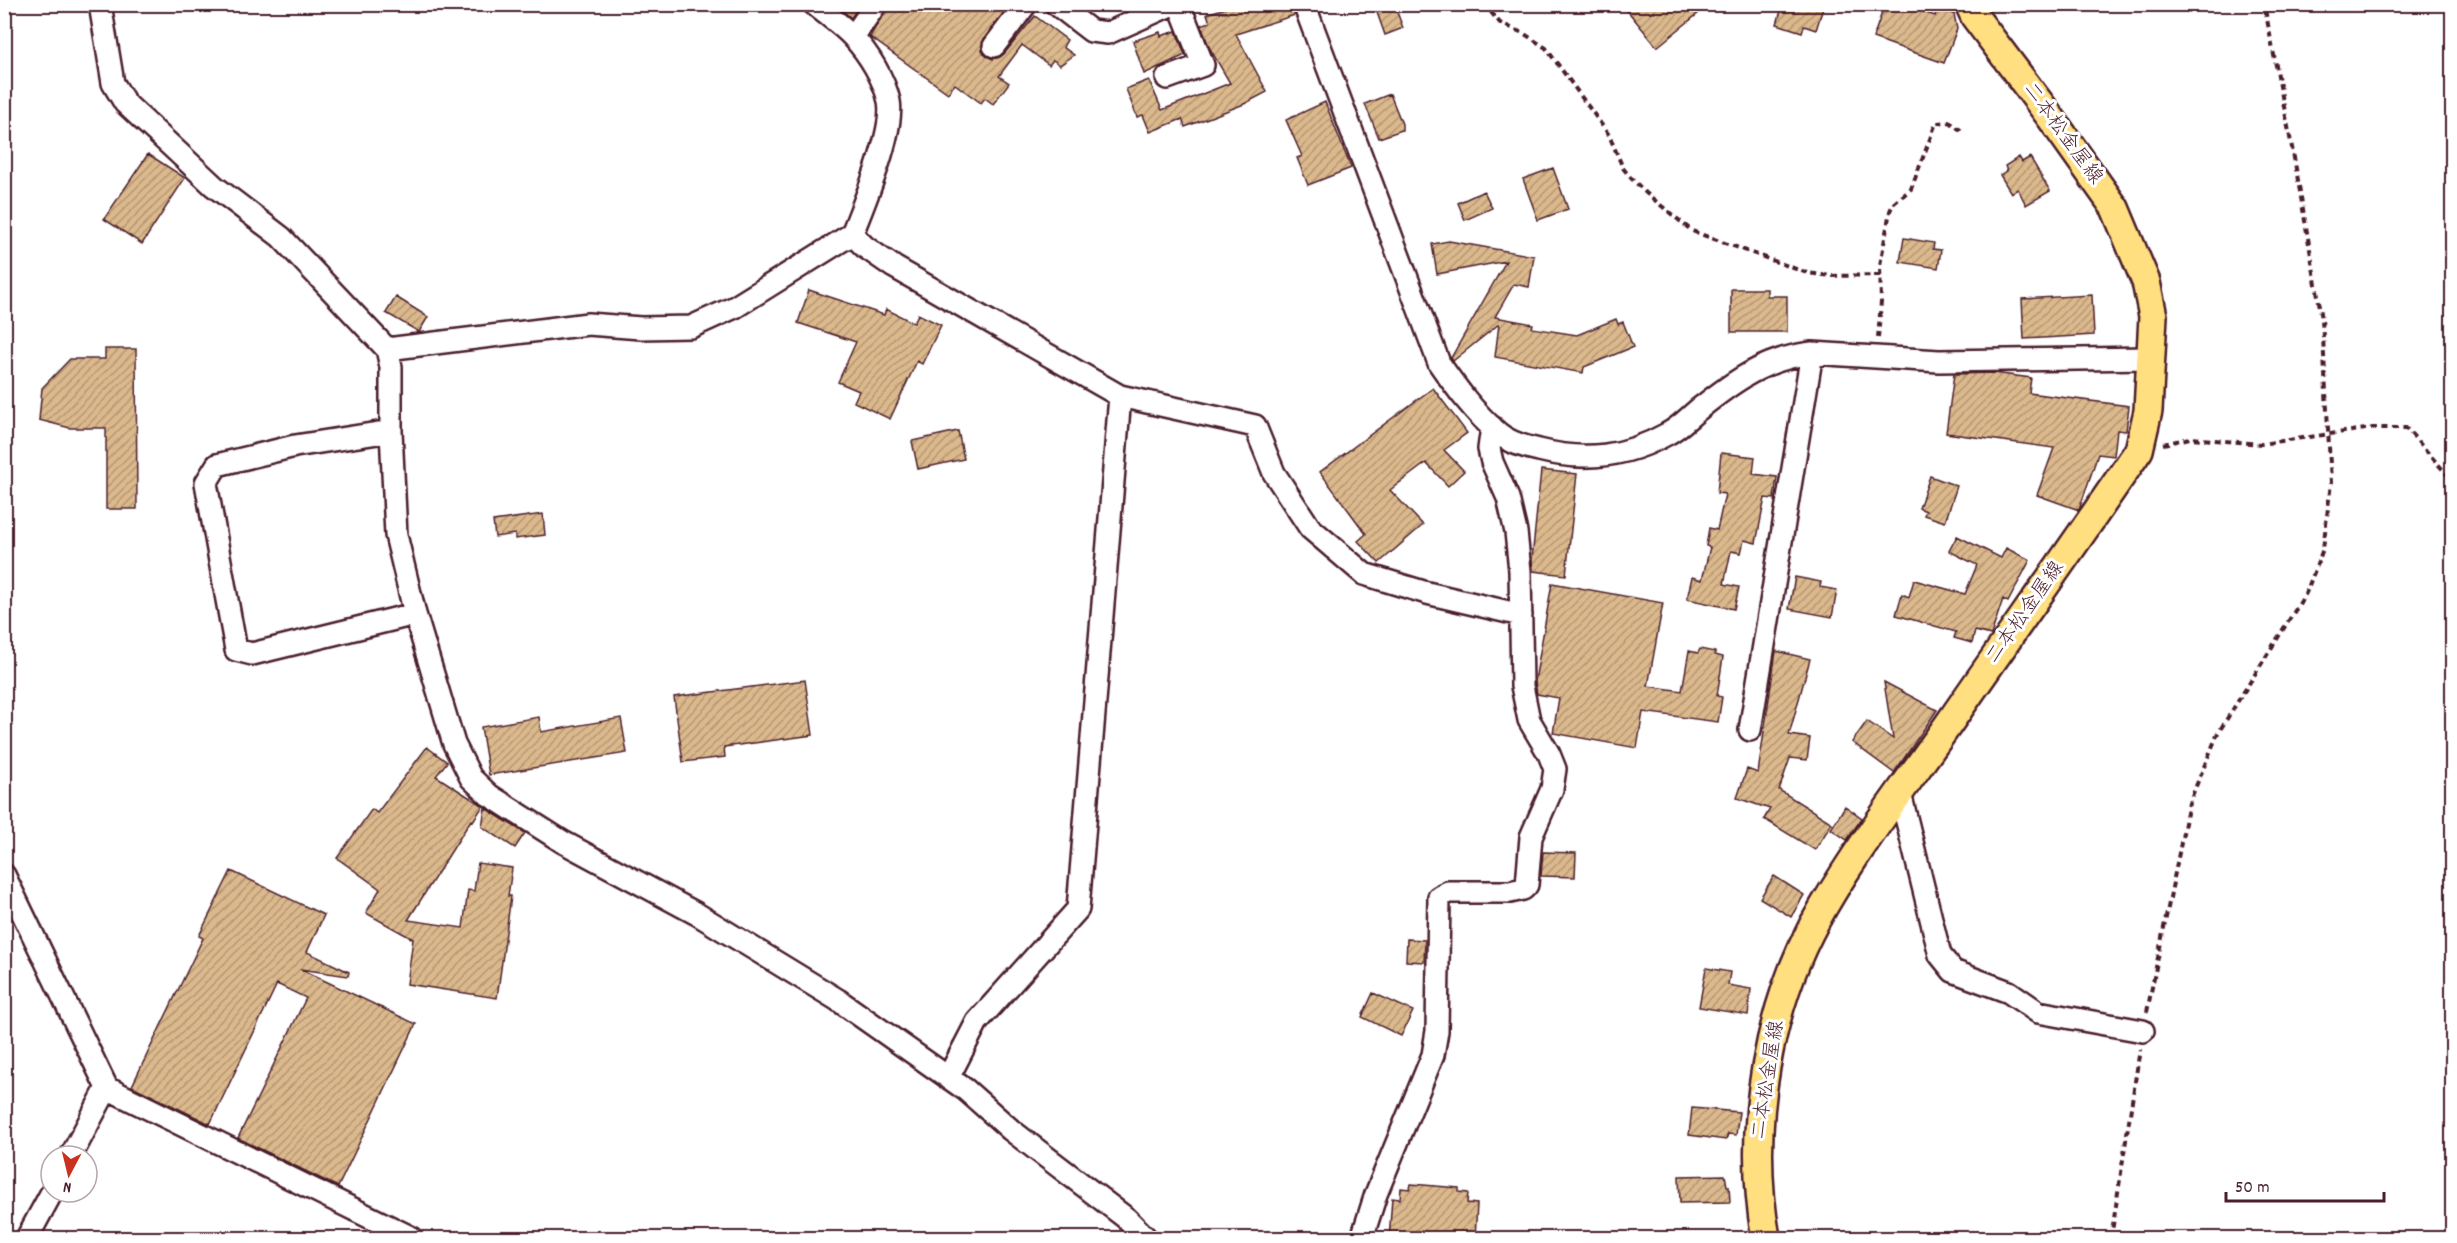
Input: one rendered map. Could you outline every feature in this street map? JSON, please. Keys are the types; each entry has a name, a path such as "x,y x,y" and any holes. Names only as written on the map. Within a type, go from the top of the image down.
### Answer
{"main road":[{"name":"二本松金屋線","path":"1766,1239 1758,1140 1772,1036 1793,969 1824,906 2139,450 2148,411 2153,316 2146,282 2115,208 1976,17 1969,4"}],"street":[{"path":"100,4 113,83 125,103 214,186 281,237 387,350 391,367 391,431 396,535 415,614 454,744 471,778 489,795 563,842 697,914 838,1000 948,1078 1011,1130 1126,1218 1146,1239"},
{"path":"387,350 588,324 640,328 691,327 735,307 852,234 875,175 888,123 889,103 883,84 872,63 853,37 814,4"},
{"path":"853,37 876,4"},
{"path":"994,46 1026,4"},
{"path":"1056,4 1090,31 1108,33 1173,4"},
{"path":"1167,78 1203,65 1179,4"},
{"path":"1304,4 1439,363 1476,413 1499,434 1519,445 1561,456 1590,458 1617,455 1669,434 1737,378 1773,363 1812,353 1939,361 2151,358"},
{"path":"852,234 865,247 894,267 1120,396 1255,426 1274,473 1310,528 1364,574 1427,593 1521,615"},
{"path":"1750,730 1812,353"},
{"path":"948,1078 977,1022 1078,909 1120,396"},
{"path":"1362,1239 1376,1194 1432,1055 1437,1031 1439,897 1448,892 1510,892 1523,889 1527,885 1531,837 1555,778 1553,761 1529,720 1522,686 1520,571 1516,532 1508,498 1492,462 1489,449 1492,427"},
{"path":"391,431 295,446 217,465 206,483 236,650 252,654 415,614"},
{"path":"1900,793 1940,956 1953,971 2008,992 2038,1012 2143,1031"},
{"path":"4,875 107,1088 412,1239"},
{"path":"77,1144 107,1088"},
{"path":"27,1239 46,1204"}],"path":[{"path":"1484,4 1500,23 1524,33 1546,48 1609,135 1623,168 1630,177 1692,231 1807,273 1832,276 1881,275"},
{"path":"2111,1239 2143,1031 2189,803 2217,733 2306,593 2323,549 2331,483 2322,319 2264,4"},
{"path":"1876,357 1881,275 1890,211 1893,204 1911,189 1936,123 1950,122 1963,132"},
{"path":"2139,450 2190,438 2261,444 2372,428 2406,428 2452,480"}],"building":[{"path":"835,4 860,4 851,18"},
{"path":"889,4 1010,4 984,39 982,50 986,56 993,59 1004,54 1035,16 1067,40 1063,47 1074,55 1060,65 1053,60 1049,65 1022,45 999,76 1009,83 993,104 985,98 981,103 955,84 948,93 870,37"},
{"path":"1237,4 1292,4 1295,15 1236,34 1267,92 1244,104 1185,127 1182,119 1150,132 1143,115 1137,117 1126,89 1149,80 1162,110 1230,83 1209,47 1201,25 1210,22 1207,14"},
{"path":"1374,4 1394,4 1403,28 1385,35"},
{"path":"1622,4 1710,4 1657,47"},
{"path":"1783,4 1811,4 1823,8 1816,30 1804,26 1802,32 1777,24"},
{"path":"1885,4 1902,4 1935,16 1938,8 1954,14 1957,29 1944,63 1873,38"},
{"path":"1176,31 1185,55 1144,74 1133,41 1160,32 1161,36"},
{"path":"1390,94 1402,124 1402,130 1379,138 1365,104"},
{"path":"1325,102 1351,168 1308,185 1297,158 1302,156 1286,120"},
{"path":"148,154 185,178 142,244 104,219"},
{"path":"2019,157 2022,162 2030,157 2050,191 2026,205 2018,189 2011,193 2000,175 2007,171 2005,166"},
{"path":"1553,168 1568,209 1538,220 1523,179"},
{"path":"1484,191 1492,208 1465,220 1458,203"},
{"path":"1904,238 1934,243 1933,249 1941,250 1938,268 1900,262"},
{"path":"1449,241 1534,256 1529,287 1514,284 1495,317 1533,324 1532,328 1577,335 1616,319 1618,324 1623,322 1633,347 1584,367 1583,373 1495,357 1499,324 1453,361 1451,358 1506,261 1437,274 1432,244"},
{"path":"1731,289 1767,289 1767,296 1787,296 1787,332 1731,332"},
{"path":"809,290 884,315 886,309 914,323 918,314 941,325 922,364 917,361 890,419 854,402 859,391 838,382 856,342 798,323"},
{"path":"2092,295 2094,335 2024,339 2022,299"},
{"path":"396,297 428,317 419,332 386,313"},
{"path":"105,349 136,349 137,509 106,509 106,428 70,428 39,420 42,388 70,359 105,359"},
{"path":"1994,373 2031,378 2029,393 2129,406 2126,431 2117,430 2114,456 2098,454 2079,510 2037,495 2054,448 1946,433 1954,374"},
{"path":"1433,388 1467,433 1444,450 1464,471 1448,486 1426,463 1390,490 1423,525 1379,563 1358,541 1366,534 1320,472"},
{"path":"958,431 964,459 918,469 912,441"},
{"path":"1721,453 1755,457 1753,474 1777,477 1774,499 1765,498 1756,543 1744,540 1741,553 1731,551 1724,584 1739,587 1734,609 1687,599 1692,577 1702,580 1710,547 1706,546 1709,528 1717,530 1725,494 1717,493"},
{"path":"1541,470 1577,474 1566,575 1533,571 1532,559"},
{"path":"1930,476 1957,486 1945,522 1924,515 1926,511 1919,508"},
{"path":"543,514 545,535 515,539 515,534 495,537 493,521"},
{"path":"1957,536 2001,558 2006,548 2030,560 2008,602 2003,599 1991,635 1975,631 1972,643 1954,638 1956,632 1896,615 1902,594 1909,597 1914,580 1965,594 1977,565 1949,551"},
{"path":"1795,577 1821,582 1820,587 1837,590 1832,617 1789,609"},
{"path":"1552,583 1663,603 1648,686 1682,691 1689,651 1698,653 1700,649 1715,652 1715,655 1723,657 1717,696 1722,697 1718,722 1643,712 1637,748 1553,733 1559,698 1537,694 1535,681"},
{"path":"1776,651 1810,659 1789,735 1810,738 1807,760 1790,758 1779,790 1832,823 1815,850 1764,819 1770,809 1737,798 1747,769 1758,773"},
{"path":"805,680 813,735 724,747 725,757 683,762 674,697"},
{"path":"1884,682 1937,710 1894,773 1852,742 1867,721 1893,739"},
{"path":"539,717 541,732 621,718 627,753 489,775 481,727"},
{"path":"427,747 447,762 436,776 483,806 473,821 471,820 408,920 463,928 468,890 474,891 478,863 512,868 508,896 511,896 497,998 407,984 413,939 366,913 380,889 337,858 372,809 377,813"},
{"path":"1845,806 1862,818 1847,840 1831,829"},
{"path":"485,808 525,833 515,848 482,827"},
{"path":"1543,852 1576,853 1575,877 1541,876"},
{"path":"231,871 324,915 307,952 349,972 348,976 300,969 416,1024 338,1187 238,1138 306,998 277,984 210,1124 132,1086 203,938 199,936"},
{"path":"1774,876 1804,895 1791,917 1760,898"},
{"path":"1407,939 1425,940 1424,962 1406,961"},
{"path":"1706,968 1730,972 1728,985 1751,989 1748,1015 1699,1007"},
{"path":"1373,993 1413,1011 1401,1036 1362,1017"},
{"path":"1692,1108 1739,1112 1736,1135 1728,1134 1726,1140 1689,1135"},
{"path":"1725,1175 1727,1186 1729,1186 1730,1202 1680,1203 1679,1176"},
{"path":"1411,1184 1459,1188 1459,1192 1468,1193 1467,1203 1477,1204 1475,1239 1389,1239 1392,1198 1400,1199 1401,1188 1410,1189"}]}
